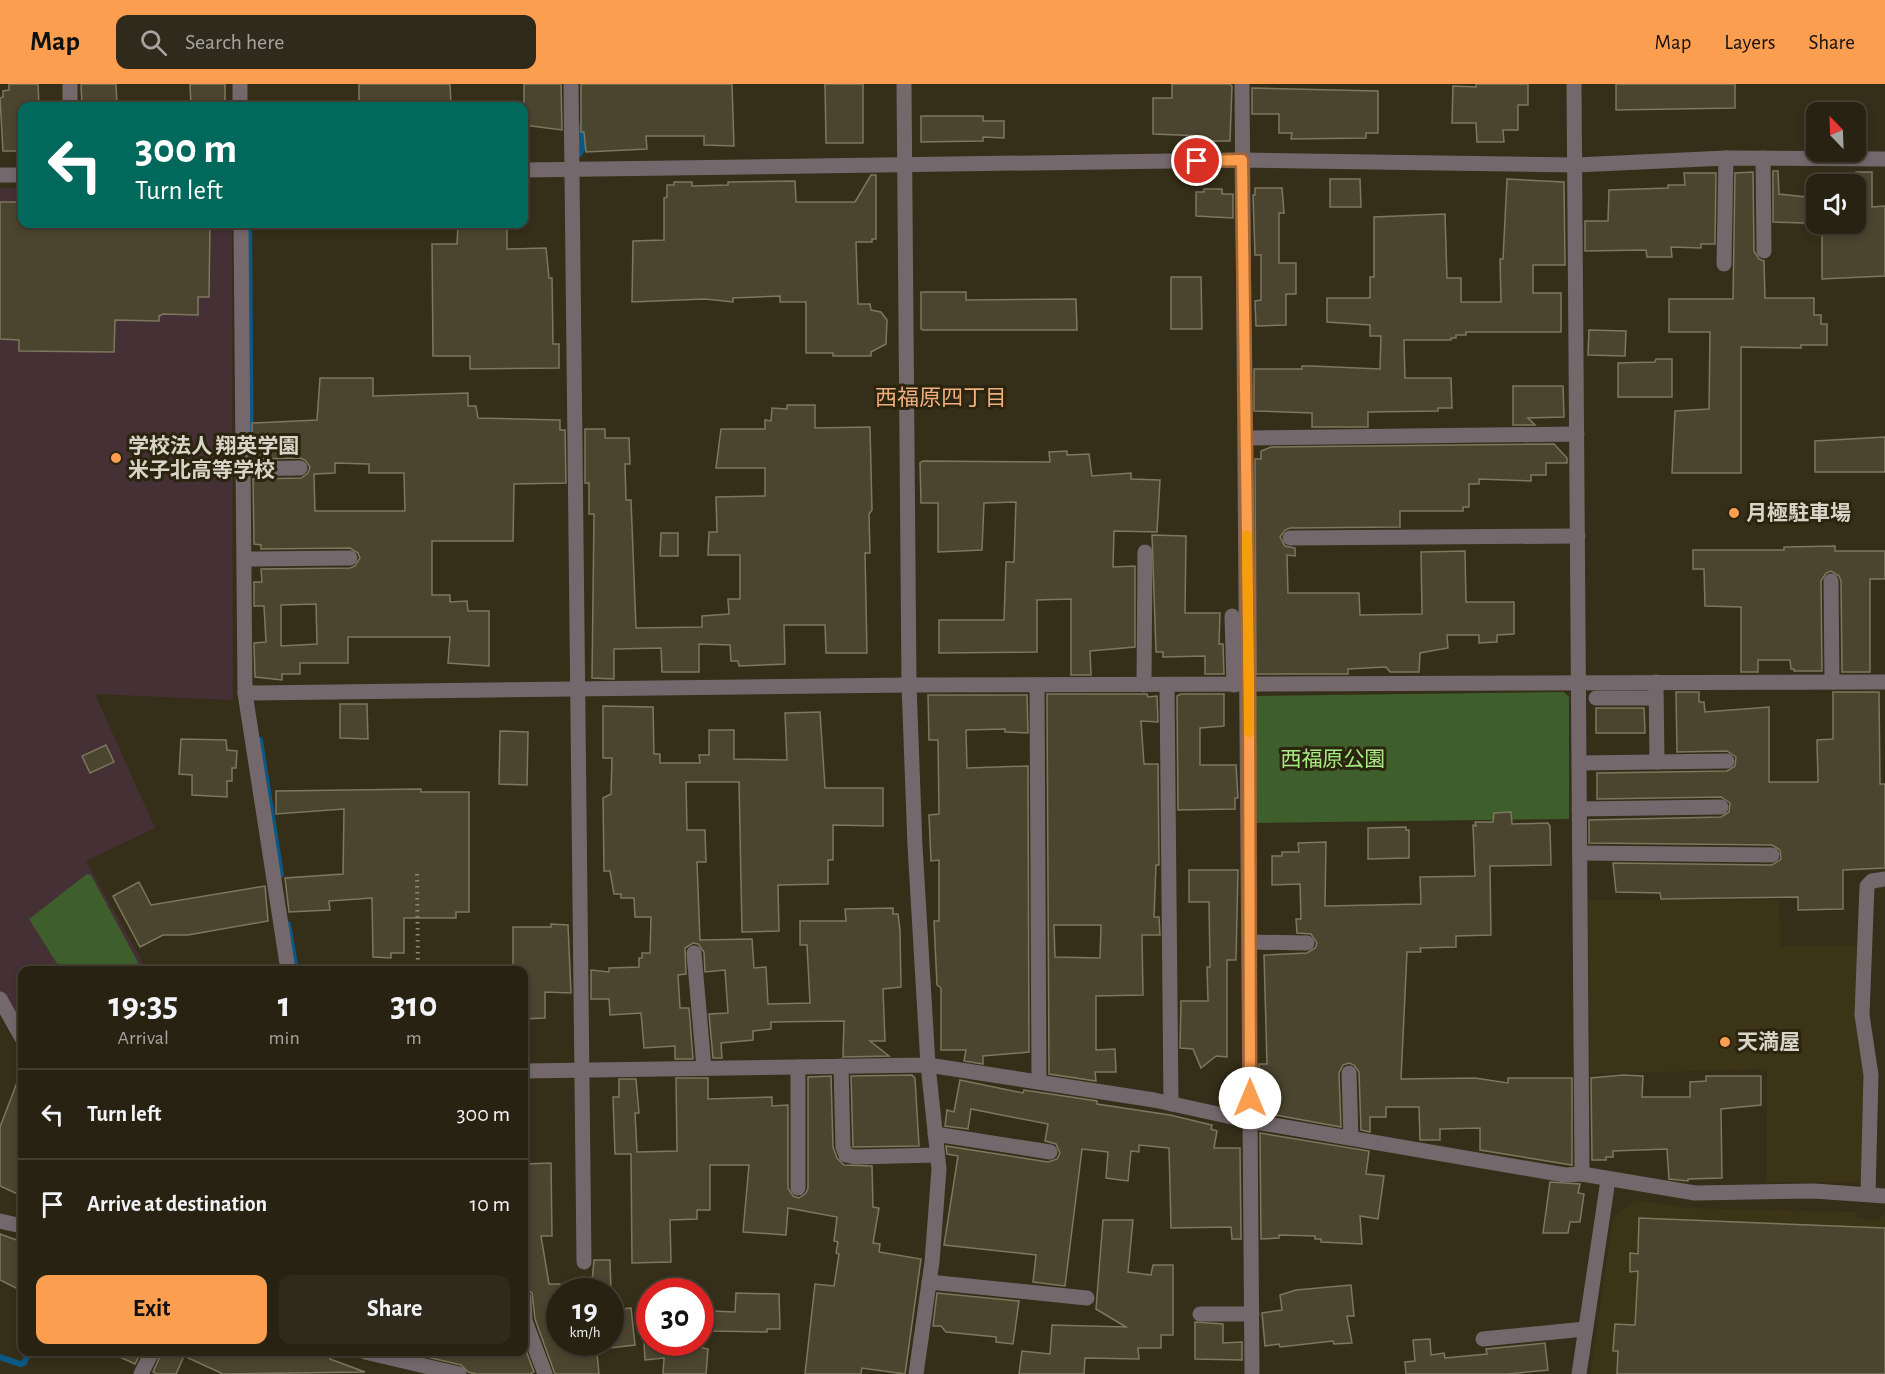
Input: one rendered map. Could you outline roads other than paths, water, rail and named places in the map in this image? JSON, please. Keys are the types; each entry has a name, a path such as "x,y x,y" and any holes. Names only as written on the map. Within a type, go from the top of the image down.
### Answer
{"street":[{"path":"70,84 70,102"},
{"path":"240,84 240,102"},
{"path":"571,84 580,1070 584,1262"},
{"path":"904,84 909,685 915,846 928,1065 937,1155 937,1205 916,1374"},
{"path":"1242,84 1246,438 1241,686 1250,942 1252,1374"},
{"path":"1574,84 1582,1174"},
{"path":"528,170 1242,160 1576,165 1726,158 1885,159"},
{"path":"1724,264 1726,158"},
{"path":"1763,158 1764,251"},
{"path":"0,175 18,175"},
{"path":"241,228 244,693 287,966"},
{"path":"1246,438 1577,434"},
{"path":"243,469 300,468"},
{"path":"1290,538 1578,536"},
{"path":"1144,685 1145,552"},
{"path":"244,559 350,558"},
{"path":"1831,581 1832,681"},
{"path":"1232,616 1241,686"},
{"path":"244,693 909,685 1241,686 1578,682 1885,682"},
{"path":"1656,682 1657,762"},
{"path":"1037,685 1039,1081"},
{"path":"1167,685 1171,1104"},
{"path":"1596,698 1656,698"},
{"path":"1579,763 1727,761"},
{"path":"1579,809 1721,807"},
{"path":"1580,853 1772,855"},
{"path":"1868,1194 1871,1076 1862,1015 1867,886 1872,881 1885,879"},
{"path":"1250,942 1306,943"},
{"path":"694,953 704,1068"},
{"path":"0,999 5,1023 18,1034"},
{"path":"528,1071 928,1065 1039,1081 1171,1104 1250,1121 1564,1175 1582,1174 1695,1193 1814,1191 1885,1196"},
{"path":"840,1066 843,1146 846,1155 850,1157 937,1155"},
{"path":"798,1067 798,1188"},
{"path":"1349,1073 1351,1138"},
{"path":"935,1134 1050,1152"},
{"path":"1579,1374 1608,1180"},
{"path":"0,1221 18,1225"},
{"path":"929,1282 1087,1298"},
{"path":"1200,1314 1252,1314"},
{"path":"528,1329 544,1374"},
{"path":"1483,1339 1585,1329"},
{"path":"141,1374 150,1356"},
{"path":"382,1356 459,1374"}],"waterway":[{"path":"579,154 582,150 582,125"},
{"path":"249,228 251,464"},
{"path":"260,740 281,875"},
{"path":"288,924 295,966"},
{"path":"0,1357 20,1364 24,1363 27,1356"}],"place":[{"name":"学校法人 翔英学園 米子北高等学校","path":"116,458"},
{"name":"月極駐車場","path":"1734,513"},
{"name":"天満屋","path":"1725,1042"}],"district":[{"name":"西福原四丁目","path":"941,397"}],"park label":[{"name":"西福原公園","path":"1333,759"}]}
